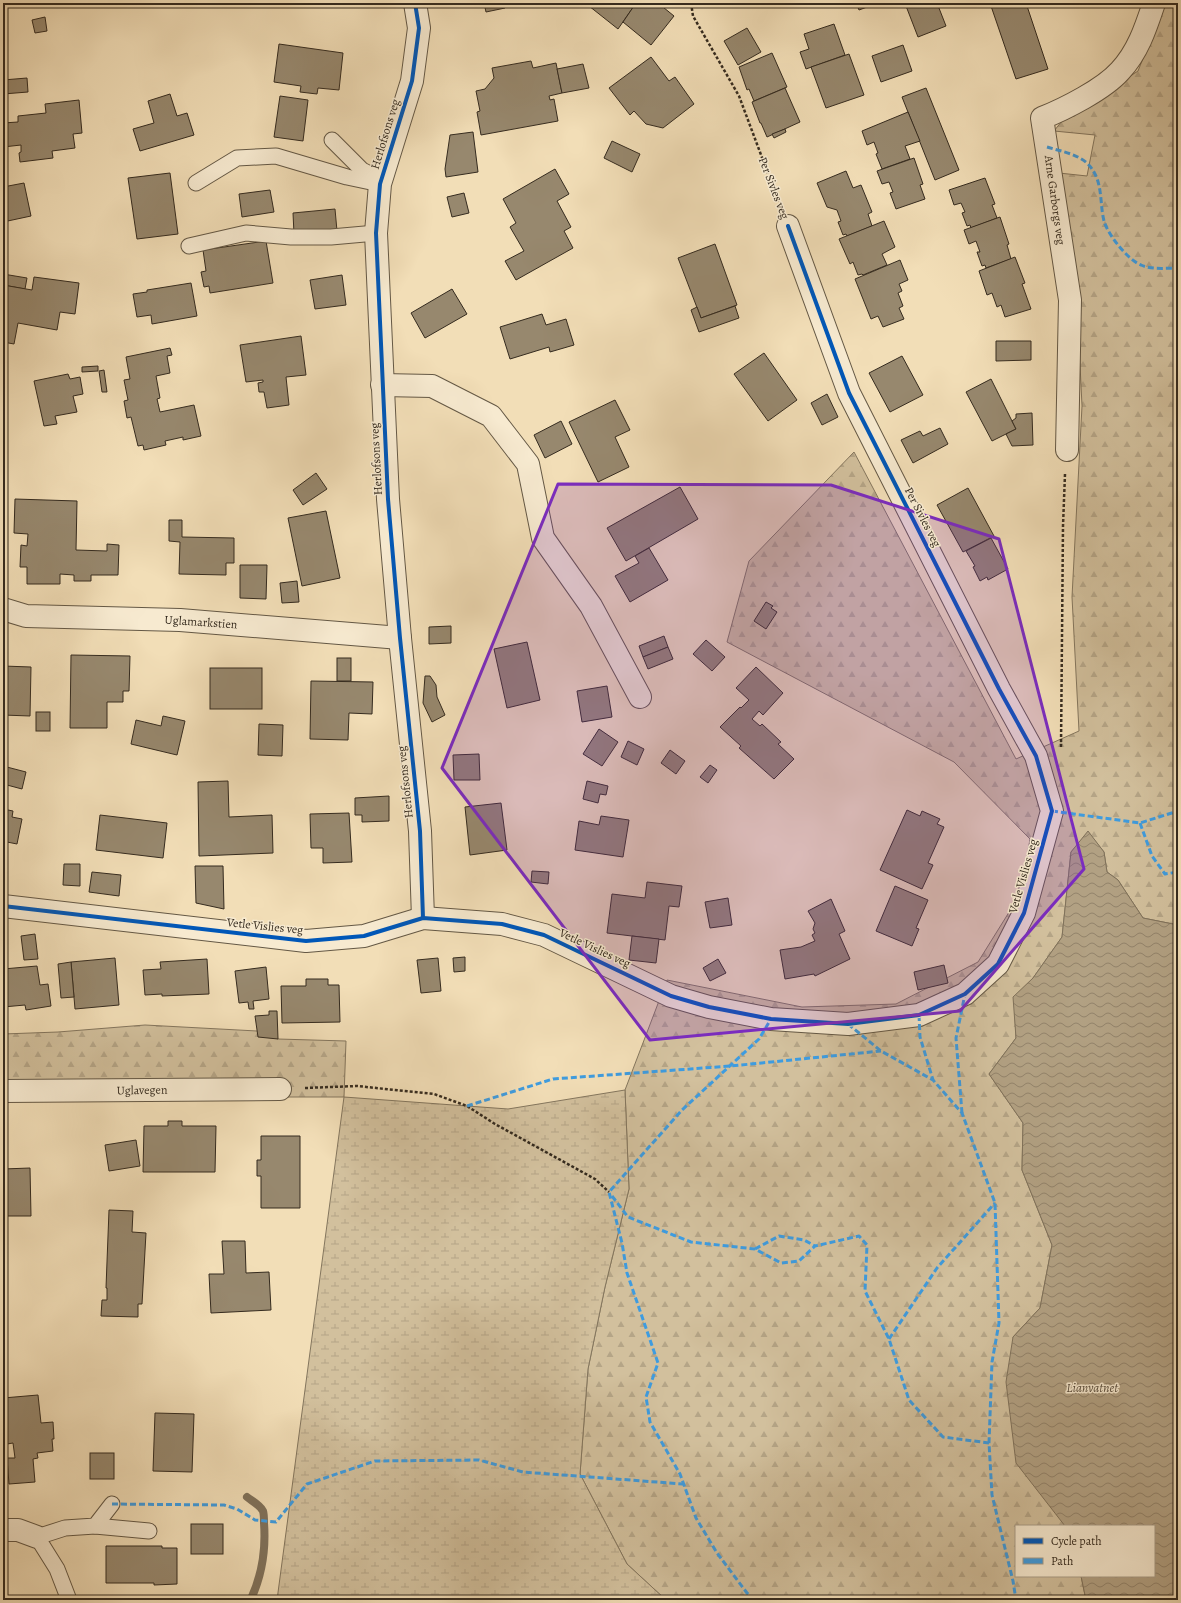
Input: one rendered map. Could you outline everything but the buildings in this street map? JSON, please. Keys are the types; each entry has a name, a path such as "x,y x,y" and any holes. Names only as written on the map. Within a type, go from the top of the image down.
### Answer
{"street":[{"name":"Herlofsons veg","path":"415,3 419,28 412,81 380,182 376,233 388,499 400,638 420,831 423,918"},
{"name":"Arne Garborgs veg","path":"1067,450 1070,300 1042,118 1064,109 1109,81 1120,71 1136,48 1145,30 1154,3"},
{"name":"Per Sivles veg","path":"788,226 849,393 996,682 1036,756 1052,811"},
{"path":"382,385 432,386 491,416 528,464 543,538 591,606 640,696"},
{"name":"Uglamarkstien","path":"3,609 26,616 180,620 400,638"},
{"name":"Vetle Vislies veg","path":"3,906 306,941 364,936 423,918 502,924 544,935 671,996 709,1007 771,1019 848,1024 919,1015 966,994 998,964 1024,913 1052,811"},
{"name":"Uglavegen","path":"3,1091 280,1089"},
{"path":"3,1530 18,1530 37,1537"}],"lane":[{"name":"Herlofsons veg","path":"332,140 362,170 380,182"},
{"path":"196,183 237,158 276,156 347,177 380,182"},
{"path":"189,246 246,233 311,237 331,237 376,233"},
{"path":"95,1526 112,1504"},
{"path":"68,1600 57,1570 37,1537 65,1528 95,1526 149,1531"}],"path":[{"path":"1060,749 1063,526 1067,450"},
{"path":"280,1089 357,1086 434,1094 467,1106 495,1124 595,1179 609,1192"}],"highlighted area":[{"path":"558,484 831,485 999,539 1084,869 960,1011 650,1040 442,768"}],"green space":[{"path":"1165,3 1178,3 1178,925 1143,918 1118,880 1107,872 1104,852 1088,832 1071,852 1062,937 1033,978 1014,997 1016,1038 989,1074 1023,1123 1022,1170 1052,1245 1040,1308 1013,1337 1064,1525 1015,1525 1015,1577 1081,1577 1086,1600 666,1600 627,1564 580,1474 588,1369 605,1287 629,1189 625,1090 667,980 802,1007 896,1004 978,962 1021,893 1030,839 954,762 727,642 749,561 854,452 1016,759 1079,731 1072,597 1082,406 1075,260 1059,173 1087,176 1095,135 1054,131 1062,121 1138,71"},
{"path":"145,1025 257,1031 278,1039 346,1041 344,1097 77,1097 3,1099 3,1034 58,1032"},
{"path":"625,1090 629,1189 605,1287 588,1369 580,1474 627,1564 666,1600 277,1600 344,1097 508,1109"}],"water":[{"name":"Lianvatnet","path":"1088,831 1104,852 1107,872 1118,880 1143,918 1178,925 1178,1600 1086,1600 1081,1577 1155,1577 1155,1525 1064,1525 1016,1463 1006,1382 1013,1337 1040,1308 1052,1245 1022,1170 1023,1123 989,1074 1016,1038 1013,997 1033,978 1062,937 1071,852"}],"waterway":[{"path":"247,1497 262,1509 264,1519 264,1553 258,1581 251,1599"}],"marked path":[{"path":"1047,147 1068,153 1087,163 1096,176 1099,184 1106,227 1119,246 1130,258 1145,267 1178,268"},
{"path":"1052,811 1140,823 1178,811"},
{"path":"1140,823 1152,856 1165,874 1178,872"},
{"path":"962,1113 956,1038 965,994"},
{"path":"919,1015 920,1037 933,1080"},
{"path":"755,1600 747,1593 717,1553 696,1518 680,1474 650,1422 646,1397 658,1363 627,1273 622,1243 609,1192 682,1110 759,1039 771,1019"},
{"path":"848,1024 881,1051 933,1080 962,1113 995,1203 999,1323 992,1362 989,1443 992,1495 1013,1581 1016,1600"},
{"path":"467,1106 553,1079 731,1066 881,1051"},
{"path":"612,1196 628,1217 691,1242 755,1249 781,1263 799,1261 815,1246 859,1236 867,1245 865,1291 889,1339 909,1400 943,1437 989,1443"},
{"path":"889,1339 937,1268 995,1203"},
{"path":"755,1249 779,1236 804,1240 815,1246"},
{"path":"112,1504 224,1505 237,1509 255,1520 276,1522 307,1484 375,1461 479,1460 523,1472 683,1484"}],"cycle path":[{"path":"415,3 419,28 412,81 380,184 376,233 388,499 400,638 420,831 423,918"},
{"path":"3,906 306,941 364,936 423,918 502,924 544,935 671,996 709,1007 771,1019 848,1024 919,1015 965,994 998,964 1024,913 1052,811 1036,756 999,689 849,393 788,226"}]}
